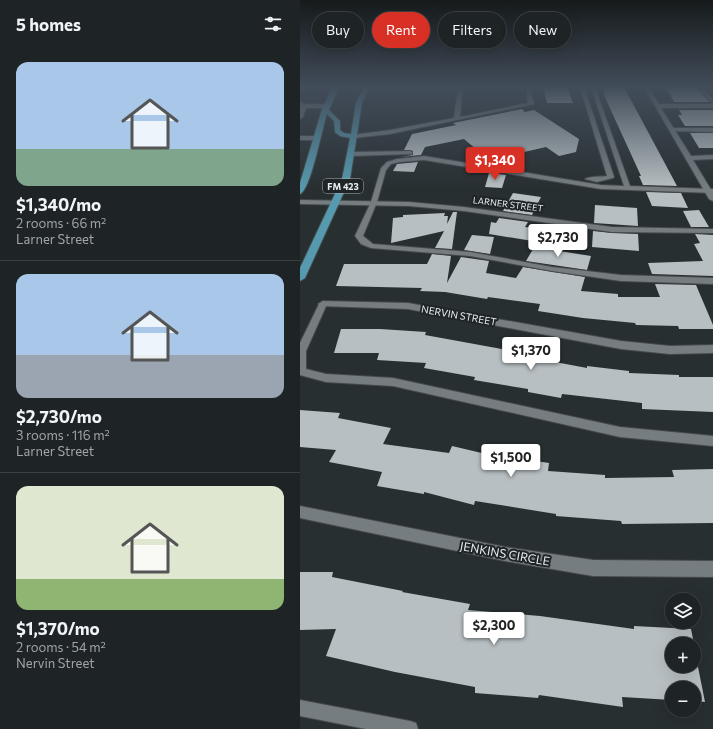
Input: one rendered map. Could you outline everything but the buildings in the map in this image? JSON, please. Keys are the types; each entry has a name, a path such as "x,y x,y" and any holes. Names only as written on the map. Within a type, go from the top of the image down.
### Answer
{"main road":[{"path":"300,192 308,173 323,121"},
{"path":"337,121 337,131 342,135 354,136"},
{"name":"FM 423","path":"300,278 346,179 356,121"}],"street":[{"path":"667,121 689,158 711,191 713,199"},
{"path":"300,138 318,138"},
{"path":"689,158 713,157"},
{"name":"LARNER STREET","path":"300,202 374,202 497,213 606,228 654,232 713,231"},
{"name":"NERVIN STREET","path":"323,304 408,306 622,345 670,350 713,349"},
{"name":"JENKINS CIRCLE","path":"300,512 505,554 593,568 713,569"}],"lane":[{"path":"354,136 374,134 441,121"},
{"path":"351,154 427,153 597,180 611,177 593,121"},
{"path":"605,121 628,189"},
{"path":"673,130 713,130"},
{"path":"711,191 601,187 424,158 409,158 389,163 383,169 374,202 360,236 364,242 371,246 470,254 552,269 621,278 713,282"},
{"path":"323,304 301,351 301,373 326,378 393,382 620,432 713,441"},
{"path":"300,708 410,729"}]}
